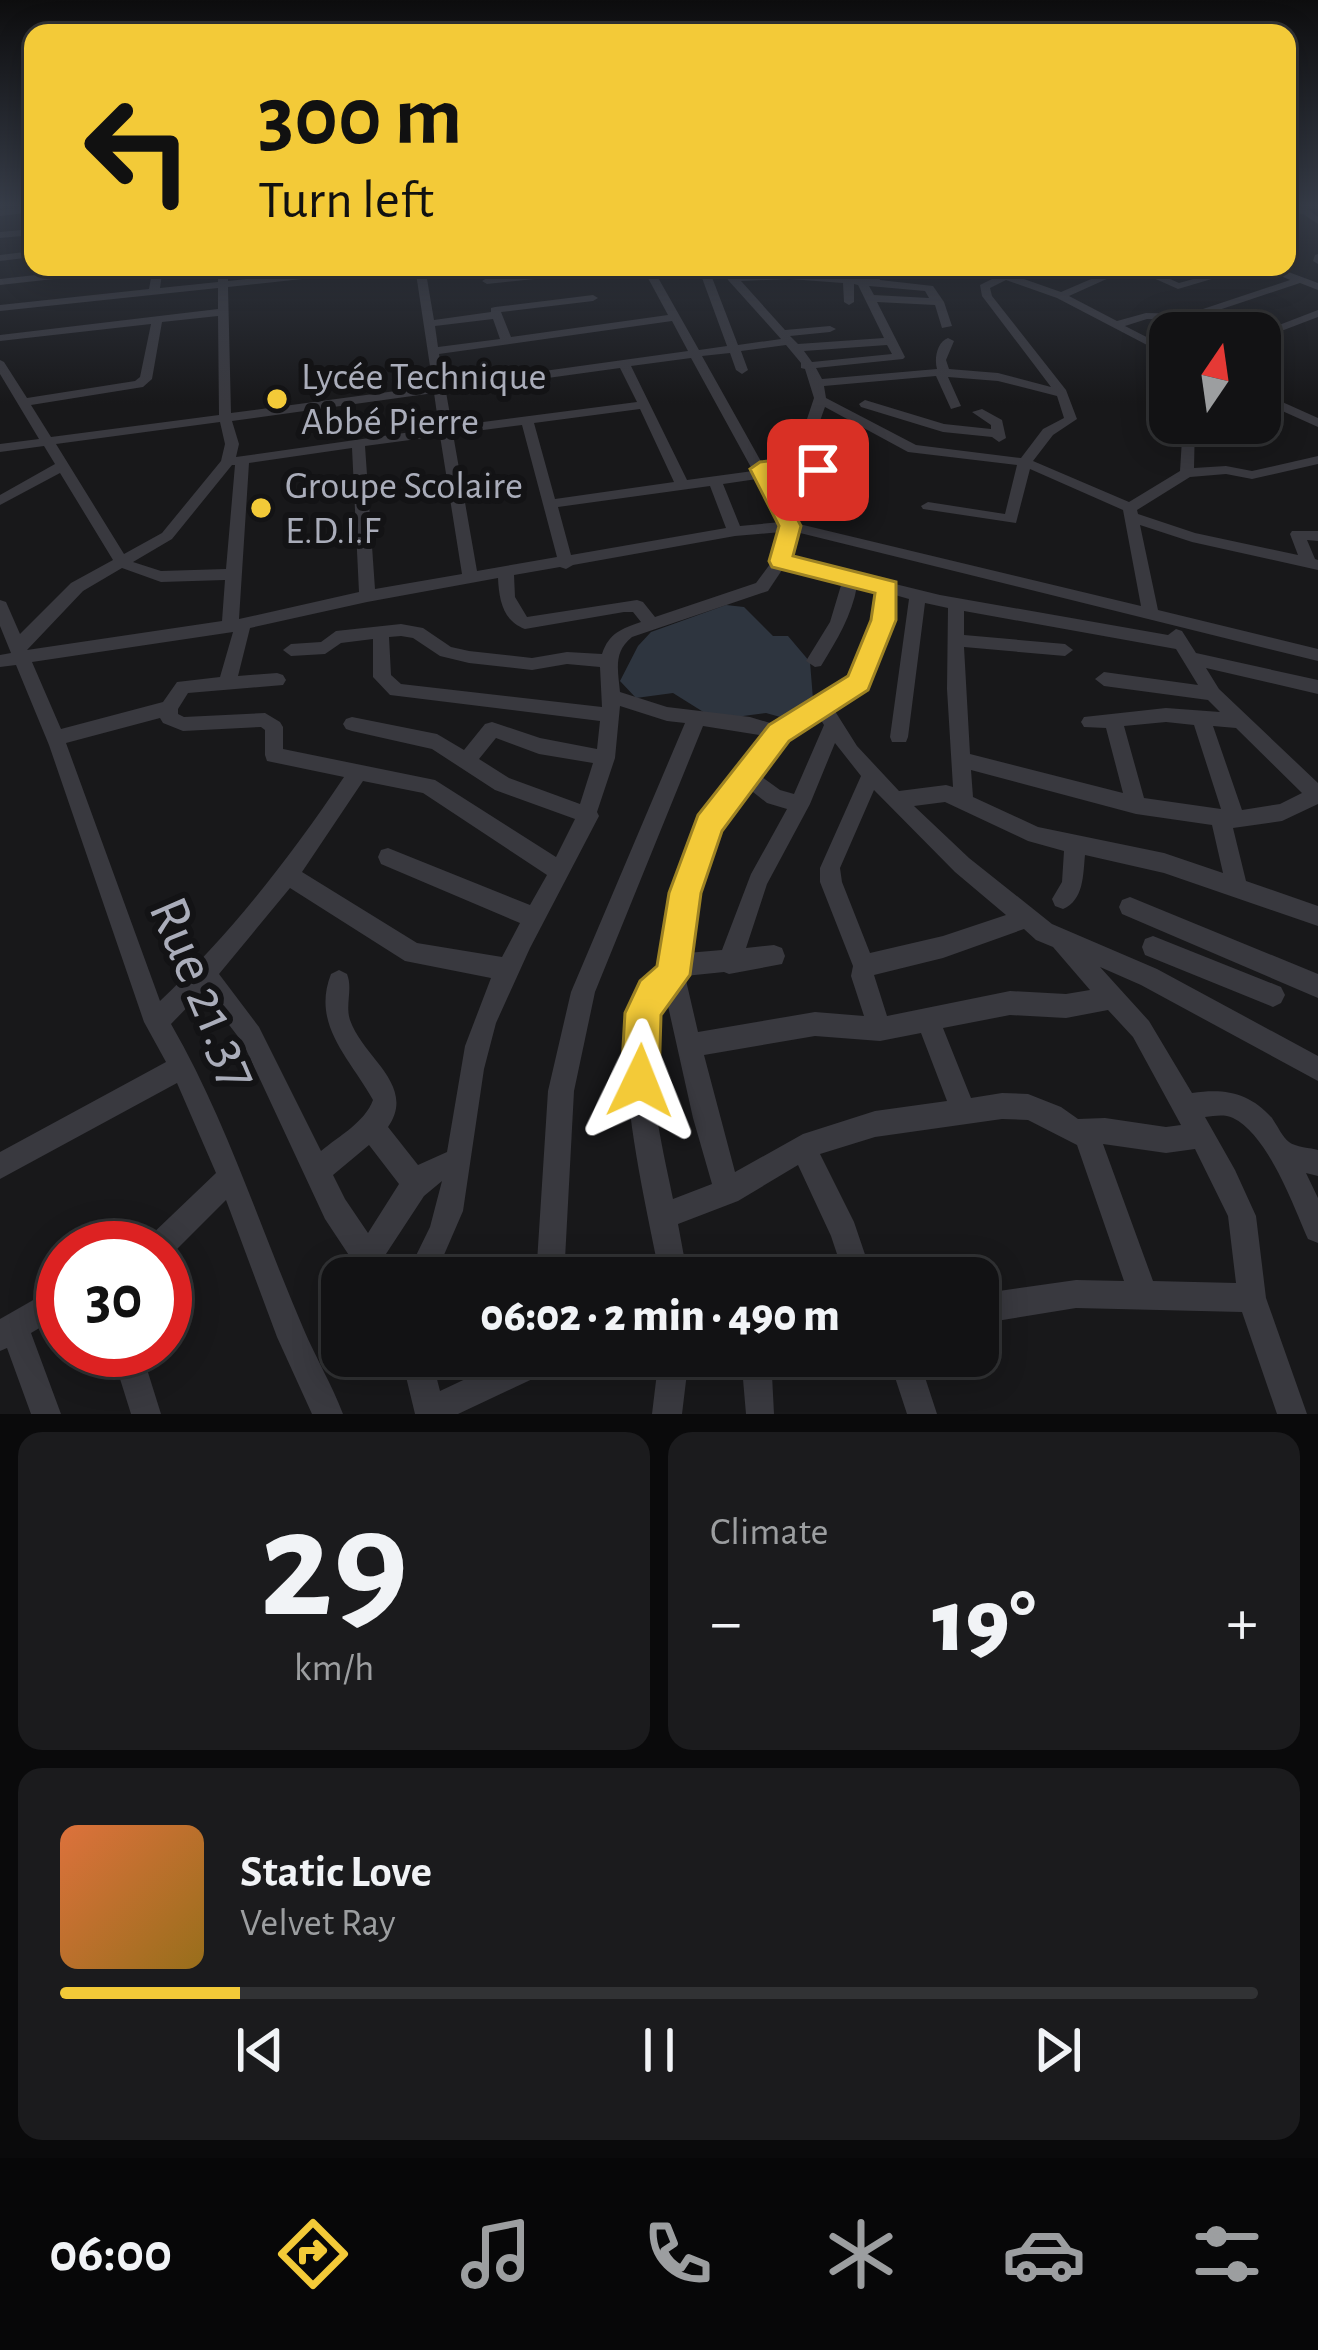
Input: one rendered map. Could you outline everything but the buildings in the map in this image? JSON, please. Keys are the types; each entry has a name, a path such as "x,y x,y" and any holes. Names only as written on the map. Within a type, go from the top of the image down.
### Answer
{"street":[{"path":"0,283 59,276"},
{"path":"154,292 157,276"},
{"path":"223,276 225,418 235,461 237,625 227,684"},
{"path":"0,308 304,276"},
{"path":"421,276 471,579"},
{"path":"485,276 506,340"},
{"path":"487,281 539,276"},
{"path":"582,276 606,328"},
{"path":"428,1257 450,1208 474,1057 506,969 589,816 606,758 611,705 608,661 614,642 650,622 756,591 773,576 790,526 652,276"},
{"path":"706,276 742,370"},
{"path":"733,276 818,383 821,400 808,432 808,462 821,477 828,502"},
{"path":"848,276 849,302"},
{"path":"854,276 929,288 946,326"},
{"path":"874,276 875,283"},
{"path":"868,298 880,276"},
{"path":"1003,276 1061,296 1149,343"},
{"path":"928,506 1011,520 1025,462 1048,432 1071,420 1062,393 987,296 984,287 1013,276"},
{"path":"1061,296 1125,276"},
{"path":"1160,276 1178,286 1214,276"},
{"path":"1290,276 1318,287"},
{"path":"1116,325 1146,316 1189,317 1300,280"},
{"path":"428,324 593,298"},
{"path":"868,298 936,301"},
{"path":"805,366 899,357 868,298"},
{"path":"0,338 222,312"},
{"path":"1281,328 1318,313"},
{"path":"434,351 673,318"},
{"path":"27,402 139,385 146,379 157,320"},
{"path":"789,341 830,329"},
{"path":"0,448 732,347 789,341 890,341"},
{"path":"948,341 942,370 956,406"},
{"path":"0,364 121,561 134,571 181,579 235,574"},
{"path":"900,364 1001,377 1031,389 1062,393"},
{"path":"625,365 682,484"},
{"path":"818,383 920,380 942,370"},
{"path":"848,415 872,393 868,378"},
{"path":"821,400 922,452 1025,462 1192,537 1313,564"},
{"path":"865,404 943,428 998,434"},
{"path":"14,655 77,587 167,536 235,461 644,405"},
{"path":"1281,406 1318,423"},
{"path":"978,412 997,423 1001,458"},
{"path":"527,420 566,564"},
{"path":"1186,473 1188,444"},
{"path":"358,445 367,596"},
{"path":"1130,513 1186,473 1226,470 1247,475 1318,460"},
{"path":"549,504 808,462"},
{"path":"0,501 62,466"},
{"path":"716,480 735,531"},
{"path":"1130,513 1146,638"},
{"path":"14,655 237,625 367,596 735,531 790,526 1318,655"},
{"path":"1313,564 1297,534 1318,536"},
{"path":"780,561 956,604 1146,638 1318,687"},
{"path":"506,574 512,611 525,623 624,606 637,606 650,622"},
{"path":"815,661 834,633 849,596 850,578"},
{"path":"728,1191 672,970 685,893 709,824 779,733 859,683 884,620 888,587"},
{"path":"899,737 918,595"},
{"path":"336,603 336,637"},
{"path":"956,604 964,802"},
{"name":"Rue 21.37","path":"0,605 14,655 55,738 156,1022 182,1067 231,1177 292,1337 328,1414"},
{"path":"962,760 1136,805 1227,819 1282,812 1318,796 1213,694 1182,650 1174,619"},
{"path":"381,632 382,677 396,690 611,705 750,724 779,733"},
{"path":"291,650 325,648 336,637 417,632 446,652 469,657 520,663 572,658 608,661"},
{"path":"957,640 1065,650"},
{"path":"1103,679 1213,694"},
{"path":"277,680 183,688 169,708 169,718 183,724 265,720 274,727 274,755 428,786 561,872"},
{"path":"820,705 895,800 1024,919 1064,944 1149,977 1318,1070"},
{"path":"55,738 169,708"},
{"path":"1090,722 1166,715 1240,721"},
{"path":"551,1257 561,1091 583,992 696,720"},
{"path":"1113,721 1136,805"},
{"path":"1202,721 1227,819 1236,885"},
{"path":"352,724 437,742 502,784 589,816"},
{"path":"729,963 758,881 800,804 832,725"},
{"path":"466,762 492,729 539,746 606,758"},
{"path":"156,1022 205,975 290,876 359,771"},
{"path":"872,773 830,868 880,1029"},
{"path":"746,776 774,796 800,804"},
{"path":"895,800 938,791 1035,835 1164,863 1318,916"},
{"path":"1063,899 1072,885 1075,846"},
{"path":"388,857 532,917"},
{"path":"290,876 412,953 506,969"},
{"path":"1130,907 1318,986"},
{"path":"1149,977 1157,917"},
{"path":"864,966 943,947 1024,919"},
{"path":"1064,944 1141,1028 1226,1179 1242,1216 1252,1298 1292,1414"},
{"path":"1153,946 1273,995"},
{"path":"671,1257 642,1104 639,1041 647,1003 672,970 774,956"},
{"path":"205,975 251,1035 335,1209 367,1257"},
{"path":"317,1171 371,1127 383,1113 386,1098 347,1045 334,1016 339,982"},
{"path":"688,1046 815,1024 880,1029 929,1023 1010,1003 1066,1006 1114,997"},
{"path":"929,1023 964,1113"},
{"path":"0,1166 182,1067"},
{"path":"1184,1107 1224,1103 1240,1108 1283,1154 1318,1229"},
{"path":"665,1216 728,1191 803,1147 875,1124 1028,1107 1052,1116 1067,1130 1166,1140 1199,1136"},
{"path":"371,1127 415,1182"},
{"path":"1085,1131 1144,1297"},
{"path":"803,1147 853,1257"},
{"path":"1283,1154 1318,1163"},
{"path":"379,1257 415,1182 428,1170 457,1163"},
{"path":"186,1221 231,1177"},
{"path":"999,1306 1076,1294 1252,1298"},
{"path":"36,1314 7,1331 46,1414"},
{"path":"134,1377 146,1414"},
{"path":"421,1377 430,1412 503,1377"},
{"path":"667,1414 671,1377"},
{"path":"758,1377 761,1413"},
{"path":"910,1377 922,1414"}],"shaded area":[{"path":"726,605 744,607 773,636 788,636 810,662 813,699 791,720 766,713 728,718 705,713 673,693 636,698 620,681 651,632"}],"place":[{"name":"Lycée Technique Abbé Pierre","path":"277,399"},
{"name":"Groupe Scolaire E.D.I.F","path":"261,508"}],"route":[{"path":"640,1081 643,1013 653,993 673,975 685,893 709,824 779,733 859,683 884,620 888,587 780,561 790,526 760,469 808,462 818,470"}]}
